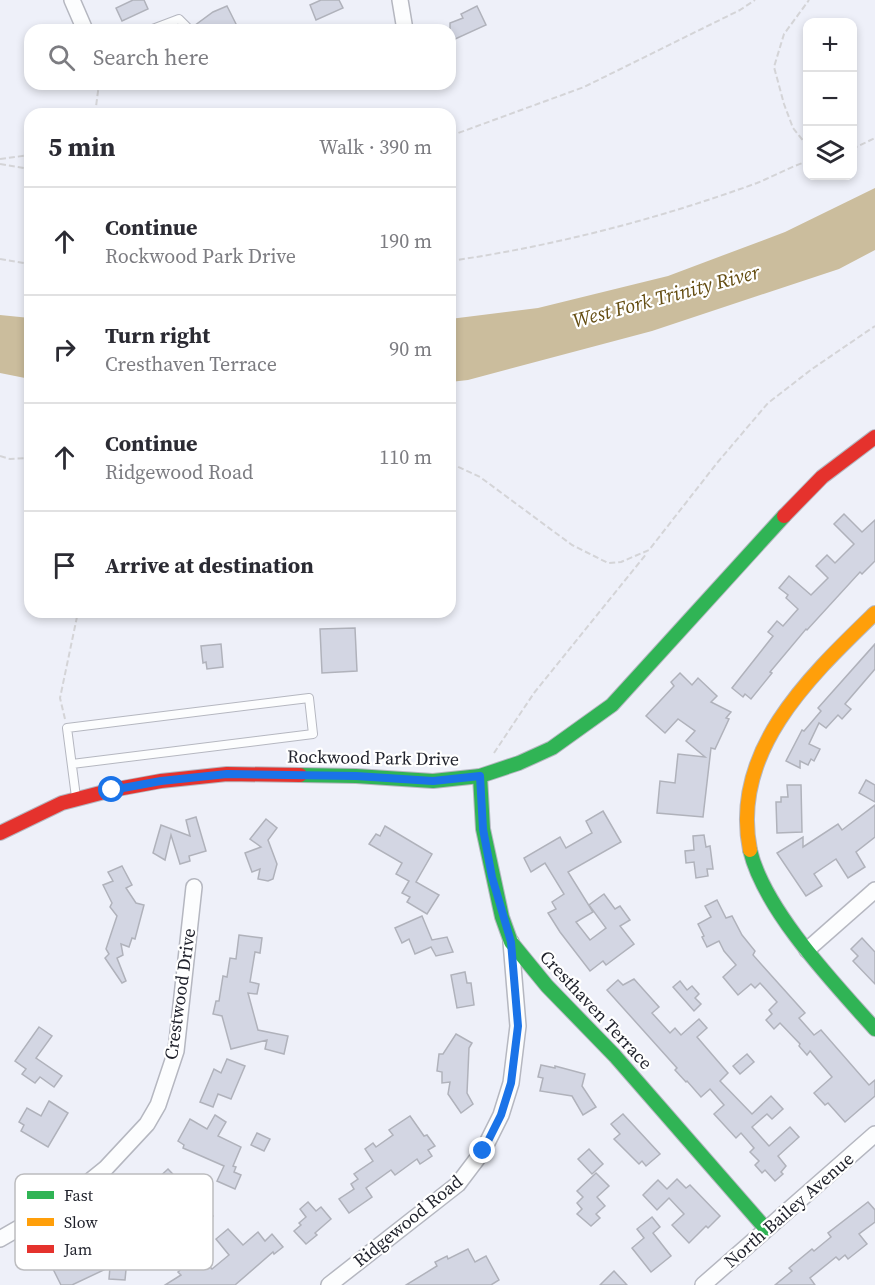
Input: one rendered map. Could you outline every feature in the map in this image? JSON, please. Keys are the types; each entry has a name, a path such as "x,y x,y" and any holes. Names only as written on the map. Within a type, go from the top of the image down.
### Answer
{"street":[{"path":"72,0 82,24"},
{"path":"400,0 404,24"},
{"name":"Rockwood Park Drive","path":"0,833 62,803 112,790 161,781 227,774 356,776 433,781 480,776 519,763 552,748 612,705 802,496 822,477 875,437"},
{"path":"875,612 826,661 776,724 761,751 748,790 747,823 750,853 757,874 788,924 807,950 875,1029"},
{"name":"Cresthaven Terrace","path":"480,776 483,829 500,907 511,942 547,986 615,1056 766,1229"},
{"name":"Crestwood Drive","path":"99,1174 147,1124 158,1105 176,1051 194,887"},
{"path":"807,950 875,890"},
{"name":"Ridgewood Road","path":"329,1285 458,1184 483,1151 501,1115 511,1083 518,1026 511,942"},
{"name":"North Bailey Avenue","path":"703,1285 875,1134"},
{"name":"Crestwood Drive","path":"0,1239 15,1230"}],"lane":[{"path":"166,24 179,19 184,24"},
{"path":"72,764 313,734 309,698 68,728 72,764 77,799"}],"path":[{"path":"456,134 584,87 740,10 755,0"},
{"path":"803,142 793,128 774,67 784,34 809,0"},
{"path":"96,108 98,90"},
{"path":"857,147 875,138"},
{"path":"0,159 24,156"},
{"path":"456,260 501,254 584,235 696,203 759,182 803,163"},
{"path":"0,164 24,168"},
{"path":"0,259 24,263"},
{"path":"480,776 534,693 717,462 768,404 840,349 875,326"},
{"path":"0,456 10,459 24,458"},
{"path":"456,466 480,477 572,545 594,558 608,563 621,562 649,550"},
{"path":"68,728 60,698 77,618"}],"water":[{"name":"West Fork Trinity River","path":"875,188 875,250 839,269 652,331 456,381 456,318 538,308 668,276 785,232"},
{"path":"0,315 24,317 24,378 0,373"}],"building":[{"path":"133,0 144,0 148,9 122,21 116,8"},
{"path":"321,0 339,0 343,8 316,20 310,5"},
{"path":"227,6 236,24 197,24 213,12"},
{"path":"477,6 486,25 456,39 456,24 450,23 463,18 461,14"},
{"path":"844,514 862,532 875,520 875,561 862,574 860,572 806,629 751,699 745,694 743,697 732,688 773,636 768,632 777,621 783,626 798,609 786,598 788,595 779,588 789,576 811,595 828,578 816,566 827,555 835,563 854,544 834,524"},
{"path":"355,628 357,671 322,673 320,629"},
{"path":"221,644 223,667 207,669 206,662 203,663 201,646"},
{"path":"875,644 875,669 845,704 851,709 842,719 838,715 826,728 819,723 809,744 820,749 814,761 811,759 808,765 800,761 800,768 786,761 802,730 804,731 821,711 818,708"},
{"path":"680,673 692,685 698,678 717,696 711,702 731,712 726,718 729,719 715,749 711,748 703,817 657,813 660,781 675,783 678,754 705,757 686,741 695,731 678,719 665,733 646,716 674,686 671,682"},
{"path":"866,780 875,785 875,802 859,793"},
{"path":"787,785 801,785 802,832 777,833 776,802 781,802 781,797 788,797"},
{"path":"875,805 875,837 856,852 865,867 848,878 836,859 814,874 822,886 806,896 777,853 803,837 803,847 838,824 842,830"},
{"path":"603,811 621,842 568,872 593,912 576,922 590,940 606,928 589,905 604,894 615,909 620,906 630,920 620,926 634,944 606,965 603,961 590,971 548,913 556,909 552,902 564,894 545,863 531,872 524,858 560,837 566,848 592,833 586,821"},
{"path":"196,817 206,851 189,856 190,861 180,864 171,835 165,860 153,853 161,825 190,836 186,820"},
{"path":"266,819 277,828 268,840 277,864 273,879 268,881 258,879 260,869 252,872 245,853 261,847 250,839"},
{"path":"385,826 432,854 416,882 439,895 427,914 407,902 410,897 402,893 409,881 396,874 402,863 369,844 376,834 380,836"},
{"path":"704,835 706,847 710,846 713,869 707,869 708,876 696,878 694,862 686,863 685,851 694,850 693,836"},
{"path":"122,866 132,885 126,888 136,903 144,905 135,939 132,938 129,947 121,944 123,955 117,958 126,981 122,983 105,958 109,954 106,949 117,916 110,907 112,903 103,885 113,881 108,872"},
{"path":"717,900 726,918 732,916 742,935 755,951 753,955 805,1013 799,1018 814,1035 821,1030 869,1085 875,1080 875,1096 845,1122 828,1103 825,1105 814,1093 832,1077 810,1051 807,1055 780,1023 774,1029 766,1020 772,1014 769,1010 777,1002 760,983 755,988 751,984 738,995 723,977 736,965 719,941 707,947 698,924 711,917 705,906"},
{"path":"422,916 432,940 447,937 453,952 436,956 431,947 415,954 409,939 402,943 395,928"},
{"path":"239,935 262,938 260,953 255,952 250,982 259,984 257,994 248,993 258,1030 288,1036 284,1054 265,1049 267,1040 231,1049 222,1016 213,1014 216,1001 219,1001 223,976 227,977 230,958 236,959"},
{"path":"862,938 875,952 875,984 853,961 858,956 851,949"},
{"path":"465,972 467,983 471,983 474,1005 457,1008 451,975"},
{"path":"634,979 659,1007 652,1013 670,1033 675,1028 681,1035 699,1019 707,1028 697,1037 728,1073 720,1081 752,1114 771,1096 783,1109 772,1119 767,1114 752,1127 769,1146 790,1127 799,1137 778,1156 786,1166 781,1172 783,1174 775,1181 765,1170 762,1173 755,1165 759,1161 750,1152 754,1148 741,1133 736,1138 714,1114 724,1105 710,1089 701,1097 607,990 618,980 623,985"},
{"path":"680,981 687,990 692,986 699,994 695,998 701,1004 694,1011 673,987"},
{"path":"39,1027 52,1036 36,1058 62,1076 54,1087 40,1077 35,1083 22,1074 26,1069 15,1061"},
{"path":"456,1034 472,1043 469,1048 467,1093 473,1104 461,1113 448,1094 450,1082 442,1083 442,1072 437,1071 439,1054 443,1054"},
{"path":"747,1054 754,1062 740,1074 733,1066"},
{"path":"227,1059 245,1066 231,1099 218,1094 213,1107 200,1102 214,1069 221,1073"},
{"path":"541,1065 555,1068 555,1066 585,1074 582,1086 596,1107 583,1115 572,1096 540,1091 543,1078 538,1077"},
{"path":"49,1101 68,1113 48,1147 21,1131 24,1125 19,1122 27,1108 41,1116"},
{"path":"623,1114 660,1154 646,1166 642,1161 639,1164 614,1139 620,1134 611,1124"},
{"path":"215,1115 226,1122 218,1136 241,1147 233,1166 236,1167 234,1172 241,1175 235,1189 217,1181 224,1166 183,1148 184,1145 178,1141 190,1119 207,1129"},
{"path":"410,1116 424,1136 427,1135 435,1146 428,1150 432,1156 420,1164 417,1159 395,1175 391,1170 366,1188 372,1197 349,1213 339,1199 354,1189 351,1184 358,1179 354,1174 373,1161 365,1149 373,1143 376,1147 393,1135 389,1130"},
{"path":"257,1133 270,1139 264,1151 251,1145"},
{"path":"589,1149 603,1164 592,1174 578,1159"},
{"path":"168,1169 173,1174 163,1174"},
{"path":"596,1173 609,1186 597,1197 605,1206 596,1214 600,1218 591,1226 577,1214 582,1209 577,1203 583,1197 577,1191"},
{"path":"677,1179 686,1188 690,1185 720,1216 689,1243 672,1225 684,1214 669,1198 657,1210 643,1195 658,1180 667,1189"},
{"path":"308,1202 316,1211 321,1207 331,1219 306,1244 294,1231 306,1217 300,1209"},
{"path":"868,1202 875,1210 875,1222 859,1234 867,1244 848,1259 845,1255 839,1260 836,1257 810,1278 815,1285 775,1285 792,1271 789,1268 831,1237 828,1233"},
{"path":"652,1217 660,1227 653,1233 671,1256 651,1272 632,1248 644,1238 637,1229"},
{"path":"228,1229 243,1245 258,1232 265,1241 272,1234 283,1247 274,1254 273,1252 235,1285 165,1285 181,1275 178,1272 180,1270 213,1270 229,1255 216,1239"},
{"path":"468,1249 475,1262 486,1256 499,1280 491,1285 406,1285 437,1266 435,1262 447,1256 448,1259"},
{"path":"54,1270 104,1270 72,1285 61,1285"},
{"path":"110,1270 126,1270 125,1280 109,1279"},
{"path":"614,1271 627,1285 600,1285"}],"traffic: fast":[{"path":"300,775 433,781 480,776 519,763 552,748 612,705 784,516"},
{"path":"480,776 483,829 502,917 511,942 547,986 615,1056 766,1229"},
{"path":"750,850 758,873 785,921 821,968 875,1029"}],"traffic: slow":[{"path":"750,850 747,814 752,780 764,748 781,718 802,690 825,663 875,613"}],"traffic: jam":[{"path":"784,516 822,477 875,437"},
{"path":"0,833 62,803 112,790 161,781 227,774 300,775"}],"route":[{"path":"112,790 161,781 227,774 356,776 433,781 480,776 483,829 492,877 511,942 518,1026 511,1083 501,1115 483,1151"}]}
